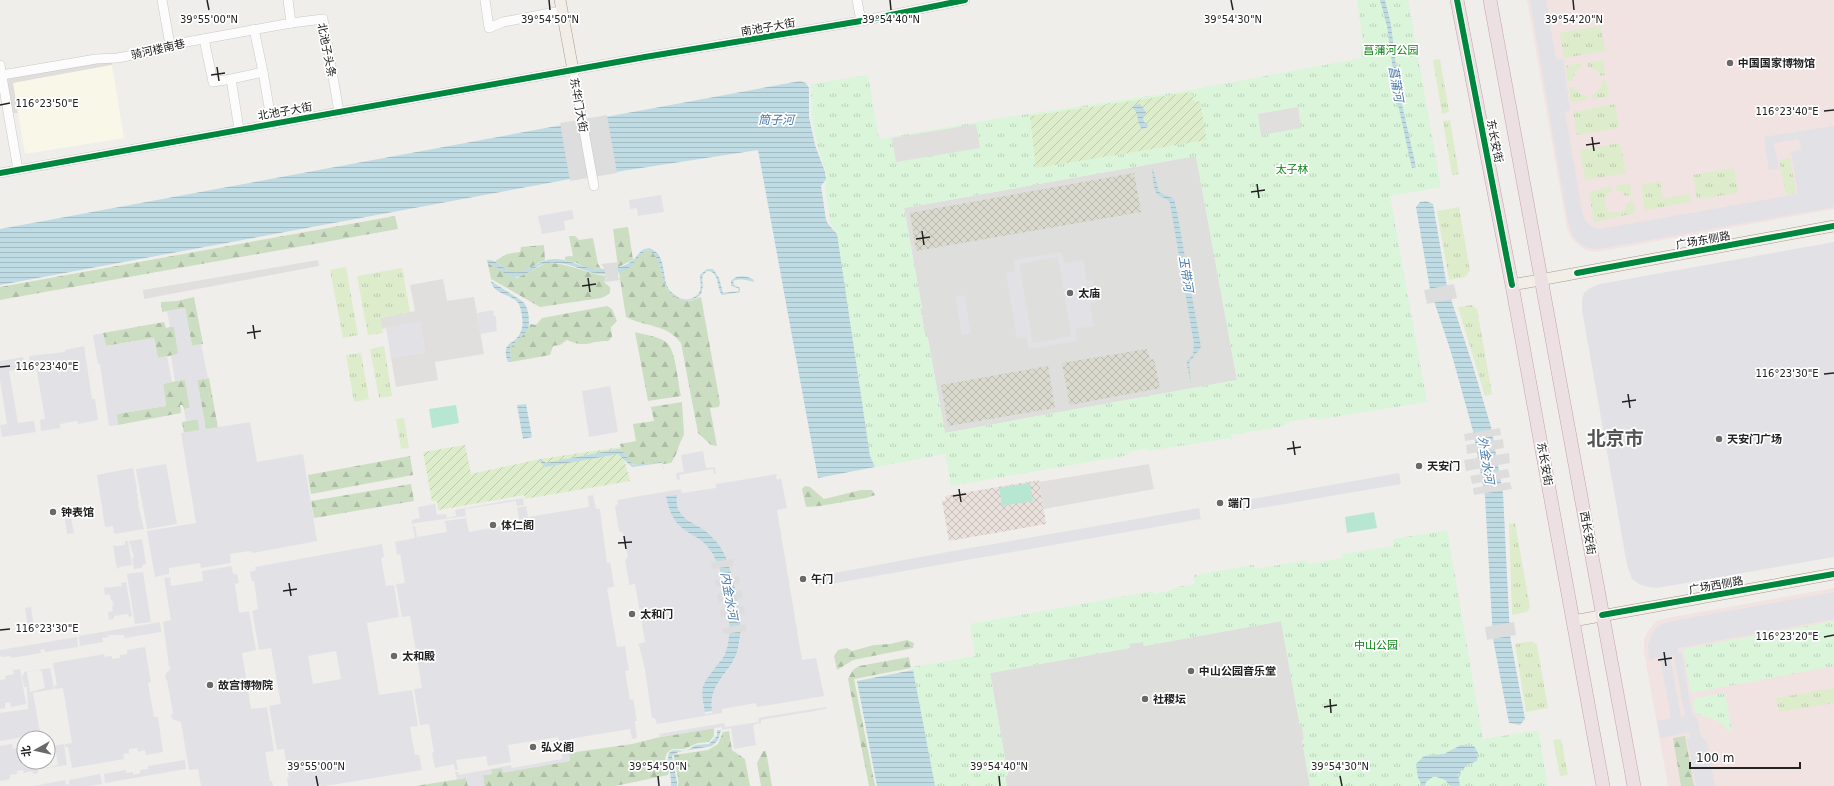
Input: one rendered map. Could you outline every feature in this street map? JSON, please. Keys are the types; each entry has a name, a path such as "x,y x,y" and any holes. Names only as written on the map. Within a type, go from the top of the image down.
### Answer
{"highway":[{"name":"东长安街","path":"1457,0 1512,285 1573,621"},
{"name":"东长安街","path":"1490,0 1542,280"},
{"name":"西长安街","path":"1542,280 1634,786"},
{"path":"1573,621 1603,786"}],"main road":[{"name":"东华门大街","path":"560,5 573,70"},
{"name":"广场东侧路","path":"1512,285 1834,226"},
{"name":"广场西侧路","path":"1573,621 1834,574"}],"street":[{"path":"162,0 170,45"},
{"path":"288,0 290,23"},
{"path":"485,0 489,28 503,22 560,5"},
{"path":"857,0 861,21"},
{"name":"南池子大街","path":"573,70 861,21 965,0"},
{"name":"北池子头条","path":"290,23 323,19 339,112"},
{"name":"骑河楼南巷","path":"2,75 96,59 117,58 151,52 170,45 290,23"},
{"path":"254,29 270,112"},
{"path":"204,39 213,82 263,72"},
{"path":"0,65 18,170"},
{"name":"北池子大街","path":"0,174 239,129 573,70"},
{"name":"东华门大街","path":"573,70 593,182"},
{"path":"231,79 239,129"}],"shaded area":[{"path":"1527,0 1834,0 1834,209 1596,252 1585,250 1571,238 1567,228"},
{"path":"1530,0 1546,0 1556,60 1563,59 1570,110 1565,112 1583,216 1585,221 1591,226 1600,229 1798,194 1791,152 1801,150 1799,139 1774,143 1779,169 1769,170 1764,137 1834,126 1834,207 1598,249 1588,248 1579,243 1572,235 1567,217"},
{"path":"97,61 112,62 112,65 14,83 18,113 12,113 6,76"},
{"path":"112,65 124,138 25,154 13,83"},
{"path":"1298,107 1301,128 1261,135 1258,114"},
{"path":"976,124 980,148 896,162 892,138"},
{"name":"太庙","path":"1196,156 1237,380 945,433 927,334 925,334 923,326 925,325 923,324 922,317 924,316 921,316 920,309 922,308 904,208"},
{"path":"1134,173 1141,212 916,251 910,213"},
{"path":"661,195 664,212 638,216 637,208 630,209 629,200"},
{"path":"572,210 574,219 564,221 565,230 542,234 538,216"},
{"name":"天安门广场","path":"1834,242 1834,557 1657,588 1639,584 1632,579 1627,565 1582,310 1584,293 1590,288 1600,284"},
{"path":"1062,252 1064,263 1083,260 1087,281 1093,280 1094,285 1080,287 1081,291 1095,289 1096,293 1082,296 1083,300 1095,298 1096,302 1090,303 1094,326 1075,329 1077,341 1028,349 1027,337 1017,339 1006,273 1015,271 1013,260","holes":["1058,257 1071,336 1033,343 1019,264"]},
{"path":"318,260 319,266 144,299 143,290"},
{"path":"443,279 447,301 474,297 484,354 435,362 438,380 396,387 391,358 425,352 420,322 382,329 380,318 415,311 410,285"},
{"path":"964,295 971,333 962,335 955,297"},
{"path":"185,308 192,346 201,344 208,378 197,380 206,429 250,422 257,462 303,454 317,541 253,553 250,551 230,554 231,563 201,568 200,563 169,568 169,574 155,577 147,531 196,523 181,433 199,430 198,419 186,421 184,409 190,408 185,380 175,381 171,356 178,354 174,327 170,327 167,311"},
{"path":"493,310 494,316 496,316 497,331 480,334 477,313"},
{"path":"420,321 425,352 391,358 386,328"},
{"path":"103,333 106,346 154,338 158,358 167,356 172,382 163,384 166,406 117,414 118,425 109,426 100,364 98,364 93,335"},
{"path":"84,346 92,399 95,399 98,420 78,424 77,421 60,424 60,428 41,431 40,420 45,419 36,366 30,367 29,356 65,352 65,350"},
{"path":"1147,349 1150,360 1154,359 1160,388 1070,405 1062,363"},
{"path":"23,357 25,368 9,371 18,423 34,421 36,432 2,437 0,425 7,424 0,380 0,361"},
{"path":"1048,366 1055,408 948,426 941,385"},
{"path":"610,386 618,432 589,437 582,391"},
{"path":"703,451 706,468 715,467 716,473 714,474 713,469 695,472 679,475 680,479 677,480 676,473 684,472 681,455"},
{"path":"166,464 177,524 147,529 136,469"},
{"path":"1149,464 1154,489 1044,509 1039,482"},
{"path":"133,468 138,504 144,529 114,534 113,526 105,527 97,475"},
{"path":"1399,473 1401,484 1243,511 1241,501"},
{"path":"777,474 777,480 781,478 787,508 777,510 802,660 816,658 824,696 757,707 756,703 722,709 722,713 657,724 655,718 652,718 645,670 638,644 645,642 635,584 627,585 629,583 625,560 628,557 623,533 619,531 615,506 618,504 617,500 681,489 682,493 716,488 716,484","holes":["676,495 676,503 680,513 693,524 713,537 723,552 731,575 740,624 740,643 735,657 727,671 715,685 712,697 712,713 705,714 707,678 719,663 727,649 729,640 729,621 717,561 708,546 698,537 685,530 666,496"]},
{"path":"1039,480 1046,524 949,541 942,501 946,500 945,496"},
{"path":"593,495 596,509 600,509 607,563 610,562 614,586 616,586 607,588 617,647 626,646 629,670 625,671 630,700 633,699 637,721 635,721 637,738 632,739 630,729 569,739 571,750 561,751 558,737 508,745 511,762 488,766 486,756 456,760 458,770 455,770 454,764 435,768 429,724 420,725 414,689 422,688 410,616 402,617 396,584 405,583 400,554 397,555 395,542 415,538 413,526 415,526 417,537 447,532 445,521 466,518 469,532 520,523 517,508 526,506 528,517 589,507 588,496"},
{"path":"523,498 524,505 517,506 516,501 465,509 466,516 415,523 412,525 412,520 420,518 418,507 435,504 437,515 446,514 447,518 456,516 455,510"},
{"path":"1199,508 1201,519 819,586 818,576"},
{"path":"71,518 74,533 67,534 65,519"},
{"path":"142,539 146,564 142,565 142,568 134,569 132,558 134,557 129,541"},
{"path":"125,541 128,541 132,565 119,567 117,569 113,545 125,545"},
{"path":"382,544 384,557 381,558 386,586 394,585 399,617 367,623 379,695 412,690 418,726 410,727 415,755 419,755 422,770 325,786 288,786 287,778 289,778 284,749 277,750 269,706 281,704 271,648 259,650 252,611 258,609 254,581 252,581 250,572 256,570 255,567","holes":["336,651 341,679 313,684 308,656"]},
{"path":"232,566 233,574 237,574 239,583 235,584 239,613 249,611 256,650 242,653 251,709 267,707 274,751 265,752 270,781 272,781 273,786 201,786 198,769 189,770 181,722 172,719 171,714 173,714 165,675 171,668 169,666 163,622 171,620 164,578 170,577 171,586 203,581 202,571"},
{"path":"143,572 151,622 135,624 127,574"},
{"path":"126,582 132,616 129,617 128,614 114,616 114,619 107,620 109,619 108,612 113,611 112,607 115,605 112,605 114,603 111,601 114,600 111,600 110,594 105,595 104,588 102,588 122,586 121,583"},
{"path":"1834,588 1834,786 1668,786 1644,652 1644,639 1649,629 1657,621 1667,618"},
{"path":"1834,592 1834,619 1678,648 1678,653 1682,653 1692,714 1697,718 1701,736 1707,742 1715,786 1696,786 1687,739 1690,738 1690,732 1660,738 1657,721 1671,718 1660,657 1649,660 1648,644 1653,632 1658,626 1667,622","holes":["1674,655 1685,716 1681,717 1670,656"]},
{"path":"31,607 34,626 28,627 25,608"},
{"name":"社稷坛","path":"1281,621 1300,726 1302,726 1304,740 1302,740 1310,786 1007,786 1005,776 1008,775 990,673 1129,648 1129,644 1143,642 1144,646"},
{"path":"160,622 161,632 125,638 124,635 108,635 109,637 102,638 103,642 80,646 79,636"},
{"path":"77,637 78,647 45,652 44,649 40,650 41,653 11,658 11,656 2,657 0,655 0,650"},
{"path":"145,647 151,682 148,683 154,717 158,717 163,752 146,755 145,750 138,752 137,748 129,749 129,753 123,754 124,759 72,768 68,747 65,747 65,744 72,743 63,688 55,689 54,686 57,685 53,663 104,654 105,657 112,656 112,659 120,658 120,655 127,654 127,650"},
{"path":"50,668 54,689 33,693 40,730 16,730 16,738 0,741 0,713 28,709 27,687 24,687 22,675 24,672","holes":["38,670 42,671 45,688 30,692 27,672"]},
{"path":"20,669 26,704 11,707 10,702 5,703 5,708 0,709 0,680 6,679 5,676 14,674 13,670"},
{"path":"826,707 826,709 761,720 761,723 753,725 756,745 734,749 731,728 722,730 722,727 660,737 659,734 724,723 725,727 759,722 758,718"},
{"path":"12,744 13,749 16,748 16,770 23,770 17,771 17,774 10,775 10,779 0,781 0,746"},
{"path":"64,744 67,765 56,767 58,765 56,746"},
{"path":"569,752 570,761 503,773 502,768 491,769 492,774 483,775 484,786 468,786 466,778 457,779 455,772 458,772 459,775 511,765 512,768 562,759 562,753"},
{"path":"185,760 186,769 105,783 104,774 126,770 126,773 133,772 133,775 140,773 140,770 148,769 148,766"},
{"path":"23,770 37,770 38,773 33,774 32,771 24,773"},
{"path":"100,774 102,784 90,786 34,786 65,780 66,785 69,784 69,780"}],"green space":[{"name":"太子林","path":"1357,0 1408,0 1441,187 1390,196 1427,402 1316,420 1315,417 1285,423 1285,426 1231,435 1232,440 1230,441 1230,438 1148,451 1147,448 1129,452 1129,455 951,486 945,454 875,467 870,456 836,231 830,223 825,186 827,174 818,148 812,118 811,84 868,75 879,139 1000,118 1184,91 1362,58 1360,44 1363,43","holes":["1196,156 1237,380 945,433 927,334 925,334 923,326 925,325 923,324 922,317 924,317 921,315 920,309 922,308 904,208"]},
{"path":"1601,26 1605,51 1564,58 1560,33"},
{"path":"1440,59 1449,112 1442,114 1433,60"},
{"path":"1603,60 1605,75 1601,76 1597,70 1587,66 1587,63"},
{"path":"1581,63 1582,67 1576,71 1572,81 1568,81 1566,66"},
{"path":"1606,81 1609,96 1593,99 1592,95 1600,89 1602,82"},
{"path":"1569,87 1573,87 1580,94 1587,96 1587,100 1571,102"},
{"path":"1192,92 1194,102 1200,101 1207,140 1036,168 1030,116"},
{"path":"1615,104 1619,128 1577,135 1573,112"},
{"path":"1450,120 1459,174 1452,175 1443,121"},
{"path":"1620,143 1626,173 1585,180 1580,150"},
{"path":"1790,158 1796,193 1786,195 1779,160"},
{"path":"1734,168 1738,193 1697,199 1693,175"},
{"path":"1660,181 1663,199 1689,194 1690,202 1645,210 1641,185"},
{"path":"1630,183 1631,195 1625,196 1621,191 1617,191 1616,186"},
{"path":"1612,187 1612,192 1607,194 1605,202 1610,213 1625,211 1627,203 1633,201 1635,213 1594,222 1589,192"},
{"path":"1459,207 1470,271 1465,277 1449,280 1437,211"},
{"path":"395,216 398,229 0,300 0,287"},
{"path":"628,227 633,260 618,267 613,229"},
{"path":"569,236 575,236 579,240 593,238 598,264 602,270 588,269 577,263 565,260 565,257 573,256"},
{"path":"544,245 545,260 523,271 509,271 495,261 507,254 520,252 521,247"},
{"path":"647,250 655,254 666,288 681,300 690,301 701,297 720,403 719,407 710,408 717,446 711,445 698,433 681,343 669,332 626,317 619,272 628,267"},
{"path":"546,263 562,264 590,273 606,276 604,282 610,287 609,293 601,298 540,307 491,279 488,264 494,265 517,278"},
{"path":"346,267 358,335 343,338 330,270"},
{"path":"402,268 410,312 380,318 383,333 368,335 357,276"},
{"path":"194,297 203,344 192,346 185,308 162,312 161,302 177,301"},
{"path":"1472,305 1477,309 1492,394 1485,396 1458,307"},
{"path":"607,306 612,309 617,321 611,327 612,337 608,341 579,344 567,340 560,345 553,346 550,355 511,362 510,348 528,330 530,324 536,325 542,318"},
{"path":"164,322 166,328 174,326 179,354 158,358 154,338 106,346 103,333"},
{"path":"635,332 657,337 665,341 671,348 675,361 681,396 648,401"},
{"path":"384,346 392,396 379,398 370,349"},
{"path":"361,353 369,399 354,402 346,355"},
{"path":"209,378 218,428 206,430 197,380"},
{"path":"185,379 190,408 184,409 183,405 180,405 181,413 118,425 116,414 166,406 163,384"},
{"path":"682,402 684,435 671,463 663,464 661,462 637,465 630,464 622,451 620,444 636,441 633,424 654,421 651,407"},
{"path":"456,405 459,423 432,428 429,409"},
{"path":"404,418 409,448 401,449 396,419"},
{"path":"198,419 200,431 184,433 182,422"},
{"path":"465,445 471,474 540,459 621,447 630,481 525,499 524,495 438,510 437,501 432,501 423,452"},
{"path":"410,456 413,475 311,494 308,475"},
{"path":"1030,483 1033,501 1002,506 999,488"},
{"path":"411,484 414,501 314,518 311,501"},
{"path":"805,486 810,487 824,499 861,490 872,490 875,495 820,506 806,507 802,489"},
{"path":"1374,512 1377,528 1347,533 1345,517"},
{"path":"1515,523 1530,607 1527,612 1512,615 1509,524"},
{"name":"中山公园","path":"1447,530 1483,739 1538,730 1548,786 1310,786 1302,740 1304,739 1302,726 1300,726 1281,621 1144,646 1143,642 1129,644 1130,648 990,673 1008,775 1005,776 1007,786 935,786 912,667 975,656 970,624 1153,591 1154,594 1172,590 1172,588 1195,584 1194,575 1252,565 1254,565 1255,569 1307,560 1308,564 1343,558 1342,554 1394,546 1393,539"},
{"path":"1834,621 1834,666 1691,693 1683,649"},
{"path":"907,640 914,643 913,648 853,660 837,670 834,656 838,650 847,648 852,651 874,645 890,644"},
{"path":"1532,641 1537,645 1548,708 1526,712 1515,644"},
{"path":"909,657 911,668 854,679 875,786 869,786 848,679 853,670 859,666"},
{"path":"1834,688 1834,703 1779,712 1776,698"},
{"path":"1725,693 1732,734 1720,722 1696,713 1693,705 1695,698"},
{"path":"714,728 714,736 709,742 698,743 684,749 672,749 667,753 665,758 669,771 668,775 615,786 484,786 483,775 492,774 491,769 502,768 503,772 570,761 569,753 632,744 660,737"},
{"path":"729,731 732,750 745,759 750,786 678,786 674,755 708,750 718,744 723,732"},
{"path":"1685,736 1694,786 1681,786 1673,738"},
{"path":"1561,739 1568,775 1560,776 1553,740"},
{"path":"763,751 766,751 772,786 761,786 757,763"},
{"path":"466,778 468,786 416,786"}],"water":[{"name":"菖蒲河","path":"1380,0 1385,0 1391,25 1399,91 1416,167 1412,168 1397,100 1387,26"},
{"name":"筒子河","path":"800,81 806,83 809,88 809,117 815,145 825,172 826,179 821,186 826,220 837,234 870,456 875,467 818,478 758,150 570,179 0,285 0,229"},
{"path":"1140,104 1146,112 1143,118 1144,122 1148,124 1148,127 1142,129 1140,127 1136,112 1132,107"},
{"name":"玉带河","path":"1152,169 1159,192 1174,199 1177,212 1201,347 1189,363 1191,385 1187,361 1193,355 1194,344 1170,203 1167,199 1157,194 1154,188"},
{"name":"外金水河","path":"1426,201 1433,204 1447,287 1491,427 1503,493 1510,636 1525,719 1520,725 1509,723 1493,639 1485,497 1473,431 1451,352 1430,289 1416,207 1420,202"},
{"path":"649,248 659,255 663,265 668,288 674,295 681,299 693,298 699,293 701,286 700,275 707,269 713,269 719,278 723,293 739,291 738,288 731,286 731,281 736,277 747,277 753,279 754,282 741,279 733,281 734,285 740,288 740,292 722,295 716,276 707,271 702,277 703,288 701,295 690,301 686,301 677,298 670,293 663,279 657,259 647,250 641,254 628,268 613,274 594,273 559,263 548,263 523,275 514,277 507,275 495,266 488,264 487,260 494,261 507,270 514,272 524,271 543,261 554,259 561,259 591,269 604,269 619,267 627,264 642,251"},
{"path":"491,281 522,301 528,310 528,330 510,348 511,362 508,362 506,348 521,332 521,311 518,303 496,290"},
{"path":"526,404 532,437 523,439 517,405"},
{"path":"618,449 622,451 633,465 661,462 666,473 661,463 632,467 618,454 545,467 539,460 541,459 546,463"},
{"name":"内金水河","path":"677,495 679,511 683,516 708,533 722,549 729,566 738,602 740,637 738,648 731,664 715,688 713,694 712,711 705,712 702,690 709,675 722,659 727,649 729,621 727,603 720,571 712,553 702,541 681,527 672,515 666,496"},
{"path":"913,670 935,786 877,786 857,681"},
{"path":"717,730 721,730 718,740 712,746 687,750 696,745 709,744 717,736"},
{"path":"1461,745 1474,746 1478,753 1477,761 1467,765 1464,770 1460,771 1461,774 1458,774 1460,786 1450,786 1445,780 1434,776 1426,782 1425,786 1421,786 1416,764 1424,756 1444,754"},
{"path":"673,750 684,751 678,752 672,756 677,786 671,786 668,760 669,753"}],"pier":[{"path":"607,115 617,173 570,181 560,123"},
{"path":"618,262 618,277 621,280 604,282 606,278 604,268 601,264"},
{"path":"1454,284 1457,298 1427,304 1424,290"},
{"path":"1500,428 1501,435 1465,441 1464,434"},
{"path":"1503,439 1504,448 1467,454 1466,445"},
{"path":"1509,453 1510,463 1466,471 1464,460"},
{"path":"1508,469 1510,477 1472,484 1470,476"},
{"path":"1510,482 1512,489 1474,495 1473,488"},
{"path":"733,559 734,566 712,569 711,562"},
{"path":"739,576 740,583 716,587 715,580"},
{"path":"741,590 743,598 718,603 717,594"},
{"path":"744,606 745,614 721,617 720,610"},
{"path":"1514,622 1516,635 1487,640 1485,627"},
{"path":"746,624 747,631 723,634 723,628"}],"cycle path":[{"path":"0,173 645,57 861,21 965,0"},
{"path":"1457,0 1512,285"},
{"path":"1577,273 1834,226"},
{"path":"1602,615 1834,574"}],"place":[{"name":"中国国家博物馆","path":"1730,63"},
{"name":"太庙","path":"1070,293"},
{"name":"天安门广场","path":"1719,439"},
{"name":"天安门","path":"1419,466"},
{"name":"端门","path":"1220,503"},
{"name":"钟表馆","path":"53,512"},
{"name":"体仁阁","path":"493,525"},
{"name":"午门","path":"803,579"},
{"name":"太和门","path":"632,614"},
{"name":"太和殿","path":"394,656"},
{"name":"中山公园音乐堂","path":"1191,671"},
{"name":"故宫博物院","path":"210,685"},
{"name":"社稷坛","path":"1145,699"},
{"name":"弘义阁","path":"533,747"}],"district":[{"name":"北京市","path":"1615,438"}],"park label":[{"name":"菖蒲河公园","path":"1391,50"}]}
